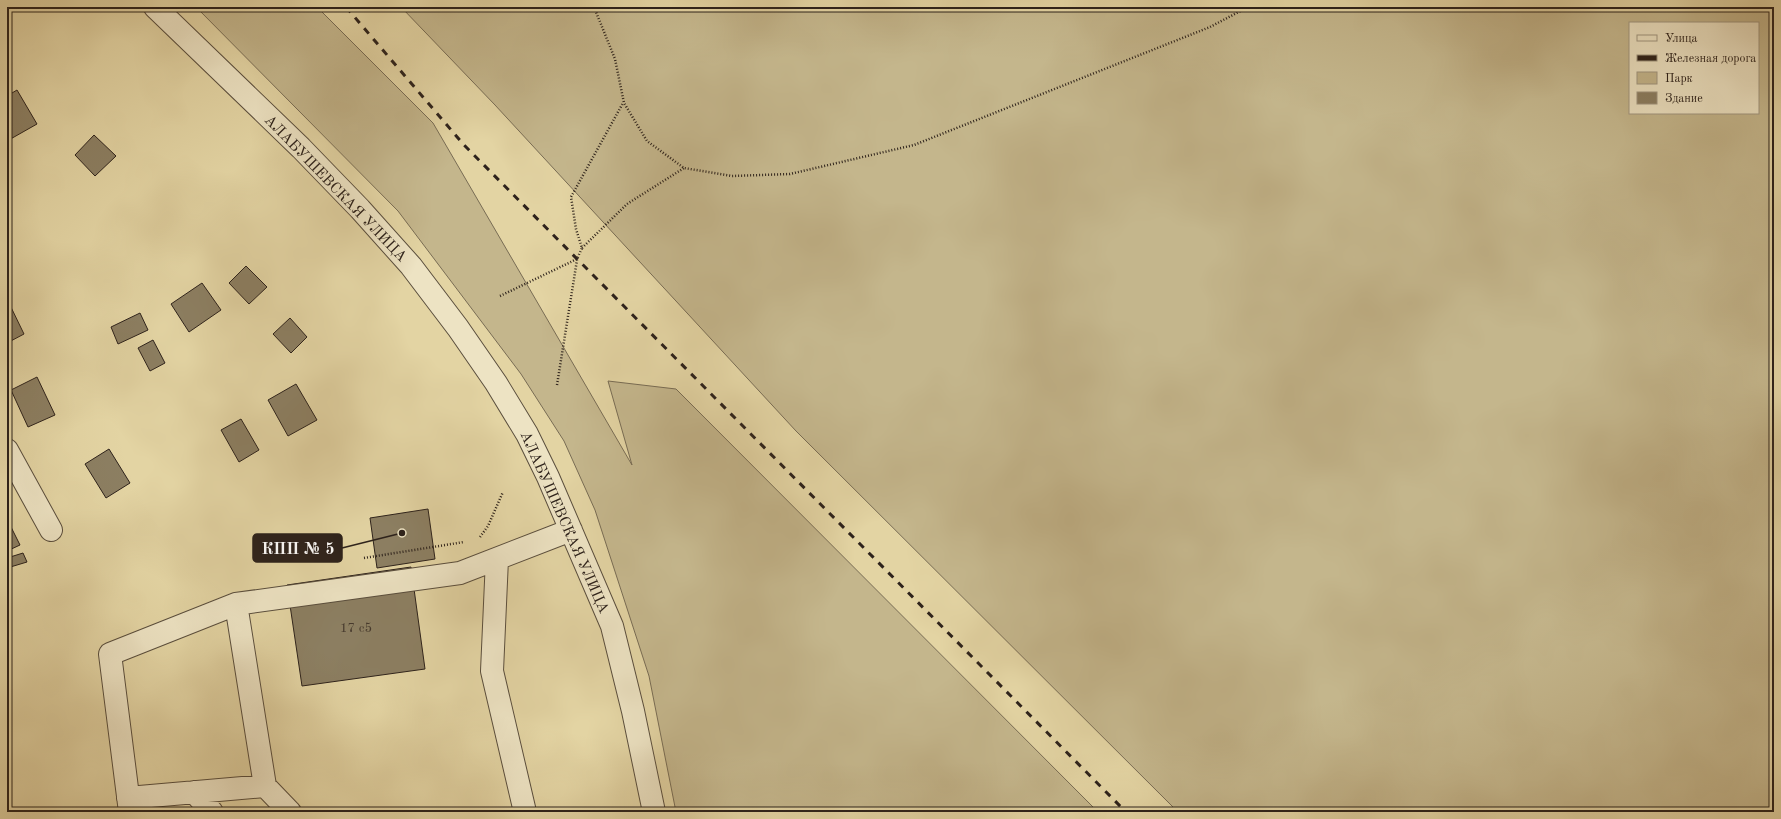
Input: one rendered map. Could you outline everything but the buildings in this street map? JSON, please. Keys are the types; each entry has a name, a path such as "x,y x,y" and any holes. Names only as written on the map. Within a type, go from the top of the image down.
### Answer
{"street":[{"name":"АЛАБУШЕВСКАЯ УЛИЦА","path":"155,7 300,148 360,209 411,266 458,328 496,383 526,434 571,530 612,626 633,711 654,812"},
{"path":"7,450 51,530"},
{"path":"265,786 194,792 129,805 110,654 236,604 460,573 571,530"},
{"path":"498,558 492,671 525,812"},
{"path":"236,604 265,786 290,812"},
{"path":"194,792 212,812"}],"path":[{"path":"594,7 615,59 624,103 647,141 684,168 732,176 790,174 914,145 1210,27 1248,7"},
{"path":"582,248 576,230 571,197 624,103"},
{"path":"557,385 577,259 582,248 627,204 684,168"},
{"path":"500,296 577,259"},
{"path":"475,539 480,537 488,526 503,492"},
{"path":"404,552 470,541"}],"green space":[{"path":"196,7 317,7 433,123 632,465 608,381 676,389 1098,812 676,812 649,676 595,510 564,441 521,374 398,211"},
{"path":"401,7 1774,7 1774,812 1178,812 796,431 495,105"}],"railway":[{"path":"346,7 464,145 1126,812"}],"place":[{"name":"КПП № 5","path":"402,533"}]}
